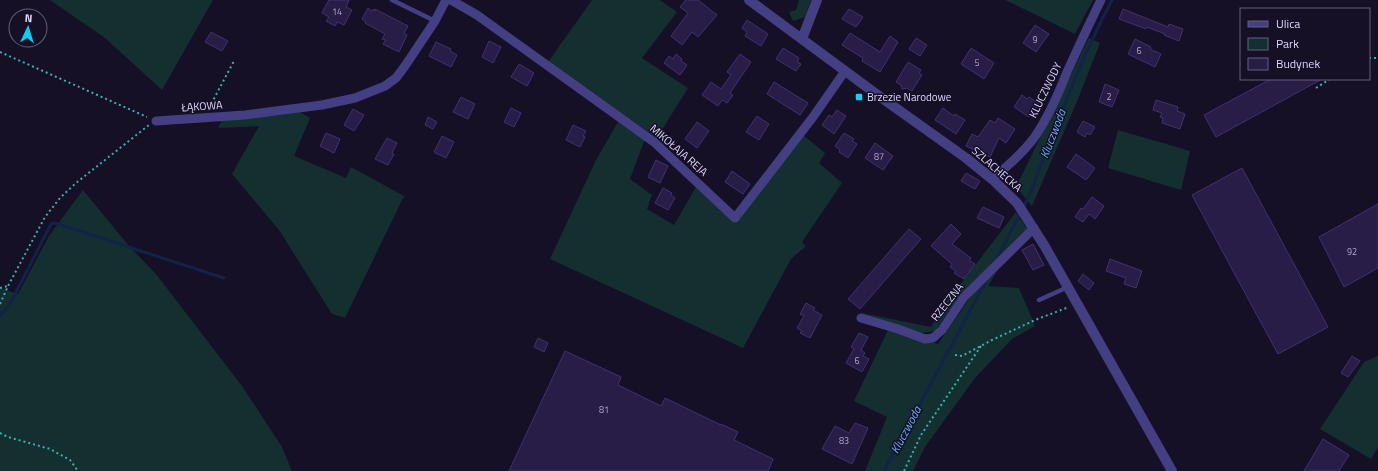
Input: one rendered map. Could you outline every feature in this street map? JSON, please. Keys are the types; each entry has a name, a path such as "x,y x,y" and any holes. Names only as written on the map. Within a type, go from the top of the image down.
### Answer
{"street":[{"name":"ŁĄKOWA","path":"156,121 244,115 338,102 355,98 385,86 396,78 435,21 446,0"},
{"name":"MIKOŁAJA REJA","path":"452,0 477,15 654,142 735,218 813,117 845,71"},
{"name":"SZLACHECKA","path":"749,0 992,179 1016,203 1032,225 1172,471"},
{"path":"802,40 817,0"},
{"name":"KLUCZWODY","path":"992,179 1013,162 1039,130 1056,99 1101,0"},
{"name":"RZECZNA","path":"861,318 925,339 933,338 942,330 964,297 1032,225"}],"lane":[{"path":"392,0 435,21"},
{"path":"1039,300 1068,287"}],"path":[{"path":"0,52 156,121"},
{"path":"204,118 234,61"},
{"path":"1316,88 1328,80"},
{"path":"0,304 45,217 60,198 76,183 143,129 156,121"},
{"path":"0,288 8,286"},
{"path":"955,355 962,356 1035,320 1068,308 1075,300"},
{"path":"904,471 921,436 981,346"},
{"path":"0,433 8,437 50,449 70,460 78,471"}],"green space":[{"path":"50,0 213,0 162,90 105,38"},
{"path":"592,0 660,0 677,12 642,58 688,88 657,138 548,62"},
{"path":"799,0 811,0 805,17 793,21 789,12 796,10"},
{"path":"1005,0 1093,0 1075,34"},
{"path":"1089,38 1100,43 1078,99 1032,206 1016,187"},
{"path":"300,112 310,118 294,156 346,178 351,167 404,196 345,318 332,314 279,230 232,174 259,126 218,128 222,120"},
{"path":"618,122 645,139 630,179 652,195 647,209 674,225 696,187 734,221 803,135 825,153 819,163 842,183 802,242 806,246 791,259 743,348 550,259 596,160"},
{"path":"1118,130 1190,151 1181,190 1108,168"},
{"path":"83,190 129,246 156,274 242,386 282,447 292,471 0,471 0,288 18,294 49,236"},
{"path":"1016,212 1027,229 961,294 935,331 921,333 860,316 862,313 931,327 954,289 956,290"},
{"path":"998,270 988,286 1019,288 1035,326 1012,339 975,378 925,447 913,471 865,471 887,417 854,401 888,330 938,344 974,292"},
{"path":"1378,356 1378,447 1371,459 1320,429 1364,362"}],"building":[{"path":"329,0 349,0 346,7 352,10 344,25 337,22 335,26 326,21 329,17 322,13"},
{"path":"686,0 698,0 717,15 698,37 692,32 682,45 671,36 688,13 680,7"},
{"path":"368,8 372,11 373,9 375,11 375,9 408,26 404,33 407,35 399,52 383,44 386,40 382,39 385,34 365,23 366,22 362,19"},
{"path":"849,9 863,17 856,27 842,19"},
{"path":"1123,9 1168,27 1169,24 1183,29 1179,41 1147,27 1146,29 1119,19"},
{"path":"747,20 768,34 761,46 745,36 747,32 742,28"},
{"path":"1035,25 1049,34 1036,52 1023,43"},
{"path":"211,32 228,41 222,51 205,42"},
{"path":"850,33 880,52 890,36 898,42 880,72 862,61 863,58 842,45"},
{"path":"916,38 927,45 920,56 909,49"},
{"path":"1135,39 1161,54 1155,67 1128,54"},
{"path":"489,41 501,47 493,63 482,57"},
{"path":"436,42 451,49 450,51 457,55 451,67 429,56"},
{"path":"783,48 799,58 797,62 801,64 796,71 776,59"},
{"path":"971,48 994,63 984,79 961,64"},
{"path":"676,54 682,59 681,61 687,65 680,75 664,63 669,56 673,59"},
{"path":"740,54 751,62 730,93 733,95 727,103 722,100 718,106 702,95 711,82 721,89 731,75 727,72"},
{"path":"908,62 921,70 919,73 922,75 912,91 907,88 902,89 901,85 896,82"},
{"path":"519,64 534,73 527,86 511,77"},
{"path":"1269,80 1320,80 1216,137 1204,115"},
{"path":"774,82 808,103 800,115 767,94"},
{"path":"1105,84 1119,90 1112,107 1099,102"},
{"path":"1022,95 1027,99 1029,97 1039,104 1029,117 1014,107"},
{"path":"461,97 475,104 468,119 453,112"},
{"path":"1156,100 1178,107 1177,111 1185,114 1180,129 1162,123 1163,118 1160,117 1162,113 1153,110"},
{"path":"511,108 521,113 514,127 504,122"},
{"path":"943,108 954,116 955,114 965,120 956,134 935,120"},
{"path":"353,109 364,115 354,131 344,125"},
{"path":"837,110 846,116 834,134 822,125 829,115 832,117"},
{"path":"757,116 769,124 759,140 746,132"},
{"path":"428,117 437,122 433,129 425,125"},
{"path":"998,118 1015,129 1006,143 999,138 990,157 966,146 972,134 978,137 990,120 995,123"},
{"path":"1083,121 1095,127 1090,135 1087,133 1085,137 1077,132"},
{"path":"697,122 709,131 697,148 685,139"},
{"path":"573,125 586,131 580,147 566,140"},
{"path":"326,133 340,139 334,153 320,146"},
{"path":"844,133 854,139 852,141 857,144 848,158 839,152 840,150 835,146"},
{"path":"442,136 454,142 446,158 434,152"},
{"path":"387,138 397,143 392,153 394,154 388,165 375,159"},
{"path":"875,143 893,156 883,170 865,158"},
{"path":"1076,154 1095,168 1086,180 1067,167"},
{"path":"656,160 668,166 660,183 648,177"},
{"path":"1242,168 1328,327 1278,354 1192,195"},
{"path":"732,171 750,184 743,194 725,182"},
{"path":"966,173 980,181 975,189 961,181"},
{"path":"663,188 672,193 671,195 675,198 668,210 655,203"},
{"path":"1092,197 1104,206 1095,219 1089,214 1083,222 1075,217 1081,208 1083,209"},
{"path":"1378,204 1378,268 1344,287 1319,237"},
{"path":"983,207 1004,217 999,228 977,218"},
{"path":"951,224 961,234 952,244 971,258 969,260 975,264 964,279 954,273 956,271 950,267 952,264 931,246"},
{"path":"909,229 921,239 860,309 848,299"},
{"path":"1033,244 1044,265 1033,270 1022,250"},
{"path":"1110,259 1142,271 1136,288 1124,284 1126,278 1106,271"},
{"path":"1083,274 1094,283 1089,290 1078,281"},
{"path":"806,303 815,308 813,310 822,315 810,338 800,333 802,331 797,328 804,316 800,314"},
{"path":"859,333 868,337 861,350 865,353 863,356 869,359 862,372 846,363 854,349 851,347"},
{"path":"538,338 548,343 544,352 534,347"},
{"path":"565,351 621,377 618,385 661,406 665,398 738,432 734,440 773,459 768,471 509,471"},
{"path":"1352,356 1360,361 1348,377 1341,373"},
{"path":"855,423 868,428 852,464 822,449 835,426 849,433"},
{"path":"1323,439 1349,455 1339,471 1304,471"}],"waterway":[{"name":"Kluczwoda","path":"1023,208 1030,194 1078,71 1112,0"},
{"name":"Kluczwoda","path":"996,261 1020,213"},
{"path":"0,316 10,304 51,224 55,223 224,278"},
{"name":"Kluczwoda","path":"884,471 985,283"}],"place":[{"name":"Brzezie Narodowe","path":"859,97"}]}
